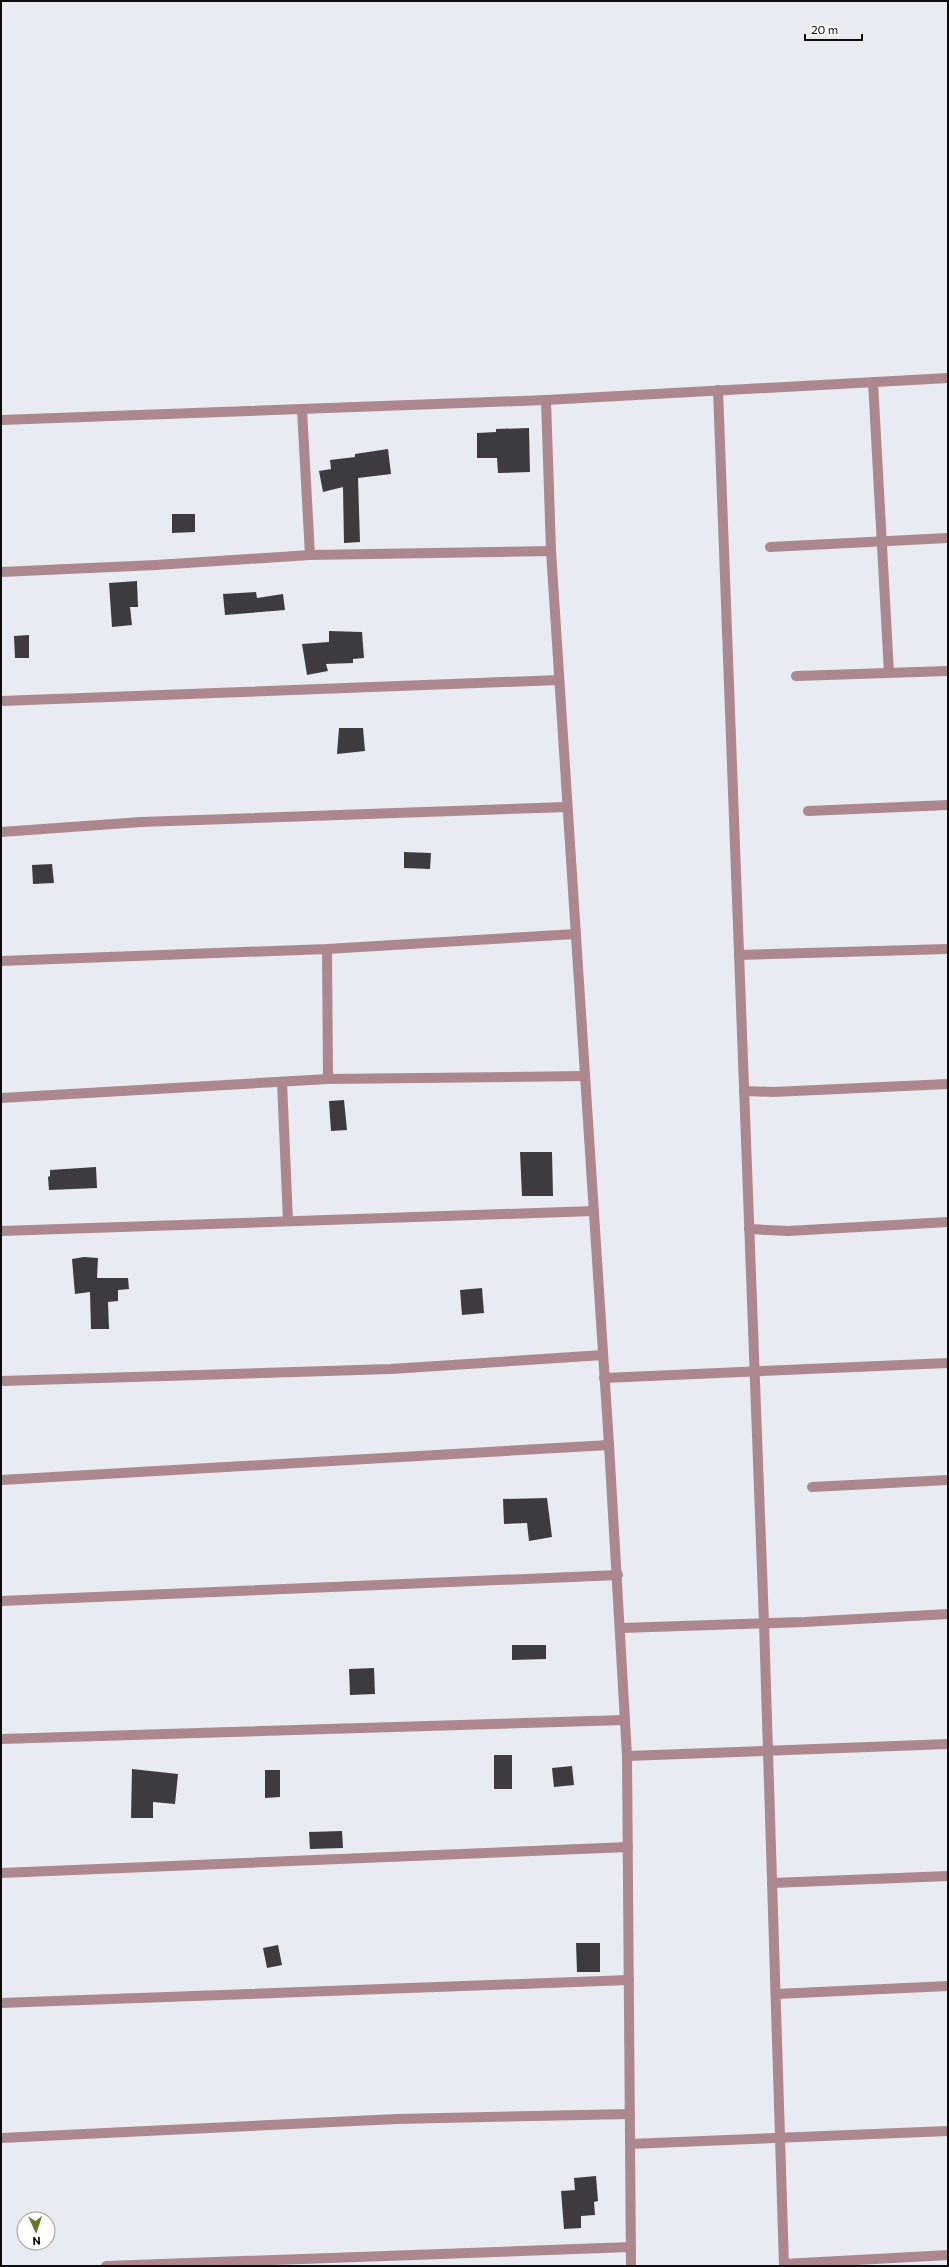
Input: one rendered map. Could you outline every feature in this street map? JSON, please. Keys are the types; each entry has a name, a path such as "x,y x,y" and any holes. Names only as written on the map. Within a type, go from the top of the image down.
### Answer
{"street":[{"path":"1,420 546,400 948,378"},
{"path":"873,382 889,673"},
{"path":"718,390 764,1624 784,2265 948,2255"},
{"path":"546,400 551,550 604,1378 610,1446 627,1756 632,2266"},
{"path":"302,410 310,555"},
{"path":"770,547 948,538"},
{"path":"1,572 156,566 310,555 551,550"},
{"path":"796,676 948,671"},
{"path":"1,701 559,680"},
{"path":"808,811 948,805"},
{"path":"1,832 141,822 567,807"},
{"path":"1,960 327,949 576,934"},
{"path":"327,949 328,1079"},
{"path":"739,956 948,949"},
{"path":"1,1098 328,1079 585,1076"},
{"path":"282,1082 288,1221"},
{"path":"744,1091 773,1092 948,1084"},
{"path":"1,1231 594,1211"},
{"path":"749,1229 788,1231 948,1222"},
{"path":"1,1381 391,1369 603,1356"},
{"path":"604,1378 948,1363"},
{"path":"1,1480 610,1446"},
{"path":"812,1487 948,1480"},
{"path":"1,1601 618,1575"},
{"path":"621,1628 764,1624 948,1614"},
{"path":"1,1739 625,1720"},
{"path":"627,1756 948,1744"},
{"path":"1,1873 628,1847"},
{"path":"772,1883 948,1876"},
{"path":"1,2003 629,1980"},
{"path":"776,1994 948,1986"},
{"path":"1,2138 397,2119 630,2114"},
{"path":"630,2144 948,2131"},
{"path":"106,2266 308,2262 631,2247"}],"building":[{"path":"529,428 530,472 498,473 497,458 477,458 477,433 496,432 496,429"},
{"path":"388,449 391,474 358,478 360,542 344,543 343,487 323,492 319,471 331,469 330,460 355,457 355,454"},
{"path":"172,514 195,514 195,532 172,533"},
{"path":"137,581 138,607 130,607 132,625 112,627 109,583"},
{"path":"256,592 257,598 283,594 285,610 225,615 223,594"},
{"path":"329,631 362,632 364,658 353,659 353,663 326,664 328,671 307,675 302,644 329,642"},
{"path":"29,635 29,658 15,658 14,636"},
{"path":"339,728 363,728 365,751 337,754"},
{"path":"404,852 431,853 430,869 404,868"},
{"path":"52,864 54,883 33,884 32,865"},
{"path":"344,1100 347,1130 331,1131 329,1101"},
{"path":"520,1152 552,1152 553,1196 522,1196"},
{"path":"96,1167 97,1188 49,1190 48,1177 50,1176 50,1170"},
{"path":"84,1257 98,1258 97,1278 128,1278 129,1289 118,1290 118,1301 108,1302 109,1329 91,1329 90,1292 75,1294 72,1259"},
{"path":"482,1288 484,1313 462,1315 460,1290"},
{"path":"547,1498 552,1537 529,1541 527,1523 504,1524 503,1499"},
{"path":"512,1645 546,1645 546,1659 512,1660"},
{"path":"374,1668 375,1694 350,1695 349,1669"},
{"path":"494,1755 512,1755 512,1789 494,1789"},
{"path":"572,1766 574,1785 554,1787 552,1768"},
{"path":"132,1769 178,1774 175,1804 153,1802 153,1818 131,1818"},
{"path":"265,1770 280,1770 280,1797 265,1798"},
{"path":"342,1831 343,1848 310,1849 309,1832"},
{"path":"576,1943 600,1943 600,1972 577,1972"},
{"path":"278,1945 282,1965 267,1968 263,1948"},
{"path":"596,2176 598,2201 594,2202 595,2215 581,2216 581,2228 564,2229 561,2191 575,2190 574,2178"}]}
